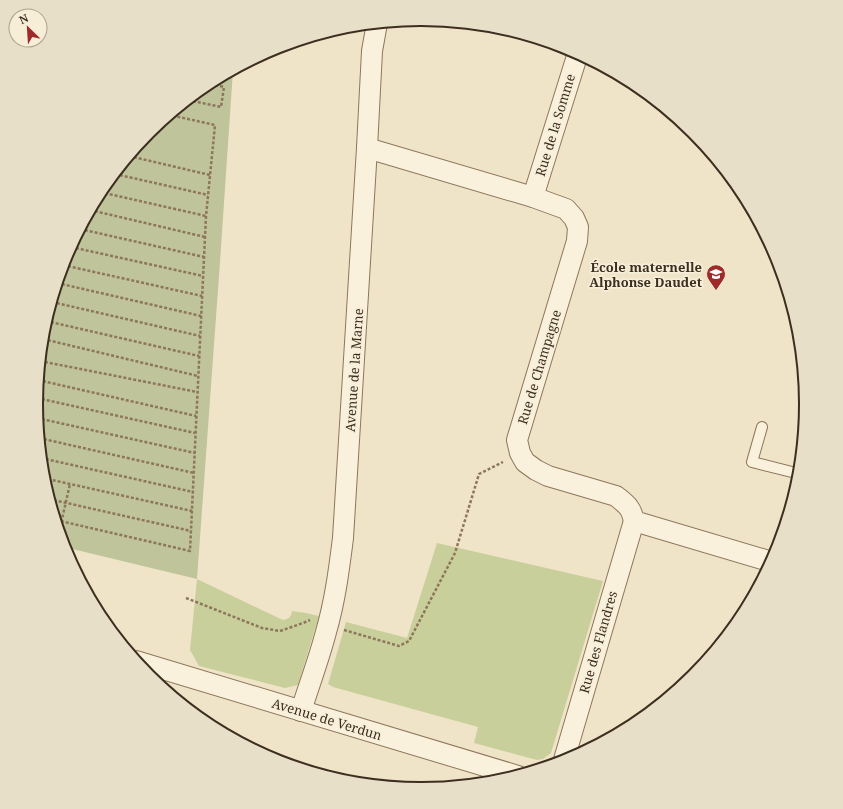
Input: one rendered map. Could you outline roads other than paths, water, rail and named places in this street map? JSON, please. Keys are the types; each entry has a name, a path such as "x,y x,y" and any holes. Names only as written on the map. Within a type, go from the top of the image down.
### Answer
{"street":[{"name":"Avenue de la Marne","path":"301,711 328,625 339,573 343,538 368,148 372,51 376,29"},
{"name":"Rue de la Somme","path":"533,197 576,59"},
{"name":"Rue de Champagne","path":"368,148 533,197 566,210 574,218 578,227 577,241 517,440 520,453 525,462 536,470 548,476 616,496 632,511 634,521"},
{"path":"634,521 766,560"},
{"name":"Rue des Flandres","path":"566,754 634,521"},
{"name":"Avenue de Verdun","path":"147,664 508,773"}],"lane":[{"path":"762,427 752,462 794,472"}],"place":[{"name":"École maternelle Alphonse Daudet","path":"716,291"}]}
